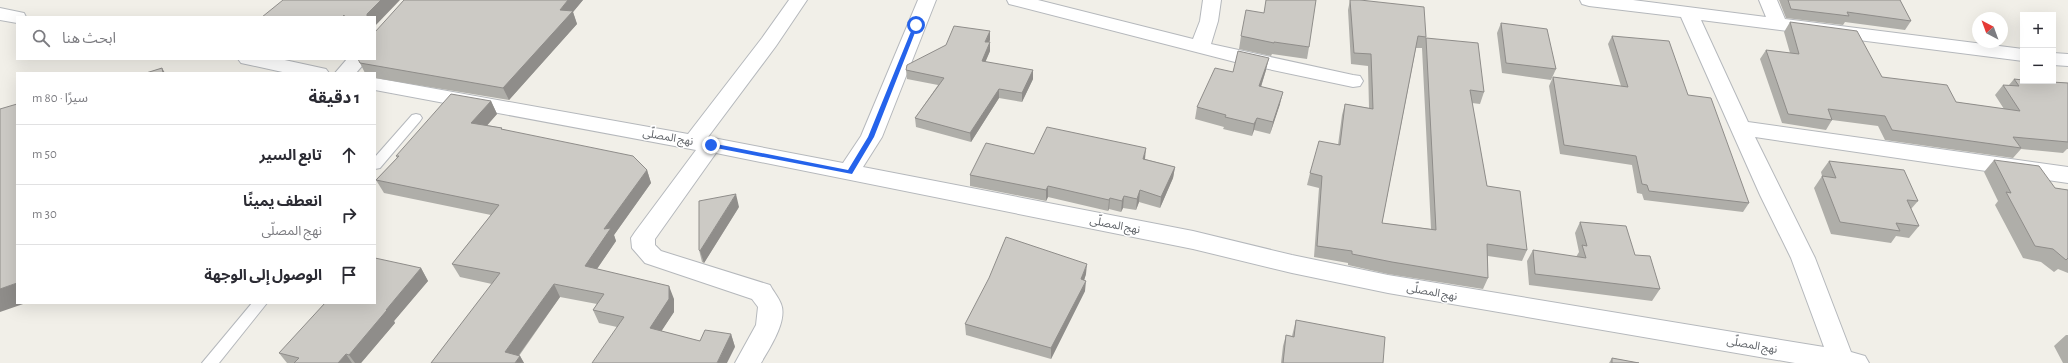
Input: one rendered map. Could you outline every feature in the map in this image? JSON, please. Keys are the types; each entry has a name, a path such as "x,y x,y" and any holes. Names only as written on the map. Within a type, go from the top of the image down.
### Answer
{"street":[{"path":"748,363 768,326 770,306 761,292 653,257 644,248 644,238 702,143 798,0"},
{"path":"849,172 871,137 927,0"},
{"path":"1016,0 1235,56 1353,81"},
{"path":"1200,47 1209,21 1212,0"},
{"path":"1768,0 1778,24"},
{"path":"1597,1 2020,55"},
{"path":"1688,13 1740,128 1804,258 1848,362"},
{"path":"0,14 16,17"},
{"path":"2056,58 2068,60"},
{"path":"253,60 314,72"},
{"path":"346,72 357,60"},
{"name":"نهج المصلّى","path":"376,84 702,143 849,172 1193,240 1292,264 1388,284 1848,362"},
{"path":"1740,128 2068,176"}],"lane":[{"path":"376,164 416,118"},
{"path":"210,363 259,304"}],"building":[{"path":"283,0 381,0 367,14 367,16 263,16"},
{"path":"404,0 568,0 560,10 573,11 503,88 360,63 358,60 376,60 376,31"},
{"path":"1266,0 1316,0 1309,47 1274,43 1241,36 1246,10 1264,13"},
{"path":"1350,0 1424,7 1426,37 1418,36 1382,223 1436,230 1426,38 1478,43 1484,92 1470,90 1487,186 1520,191 1527,250 1487,244 1488,278 1392,262 1352,254 1352,251 1317,246 1322,176 1310,173 1319,141 1340,145 1345,104 1373,109 1371,54 1354,53"},
{"path":"1788,0 1900,0 1911,21 1847,12 1849,16 1791,9"},
{"path":"1790,22 1857,31 1882,77 1947,85 1956,102 2020,111 2003,85 2019,86 2014,79 2020,80 2020,84 2068,83 2068,142 2013,137 2021,148 1892,130 1885,116 1828,109 1832,120 1788,114 1766,50 1799,54"},
{"path":"1501,23 1547,29 1556,69 1506,63"},
{"path":"954,26 990,31 985,42 990,42 982,61 1033,70 1022,93 999,89 970,133 915,118 944,78 906,70 907,65 946,45"},
{"path":"1612,36 1669,41 1688,95 1711,98 1749,203 1649,191 1647,185 1642,184 1636,156 1564,145 1553,77 1628,87"},
{"path":"1238,51 1269,58 1259,86 1283,92 1273,122 1257,118 1254,124 1225,117 1226,115 1197,107 1215,68 1233,72"},
{"path":"162,68 163,72 149,72"},
{"path":"451,94 491,101 471,123 502,128 501,129 633,156 647,170 604,229 611,228 585,266 669,286 669,299 650,328 700,341 705,330 731,334 717,363 592,363 624,317 593,310 604,294 554,284 505,352 520,356 515,363 431,363 500,273 452,264 499,205 376,180 399,156 396,156"},
{"path":"16,104 16,283 0,289 0,109"},
{"path":"1047,127 1146,148 1143,159 1175,167 1161,197 1140,190 1137,199 1124,196 1122,201 1110,198 1109,200 1048,186 1046,190 970,175 986,143 1034,154"},
{"path":"1994,160 2039,166 2055,188 2068,190 2068,258 2066,260 2053,249 2035,246 2006,192 2011,193"},
{"path":"1829,161 1904,170 1918,201 1907,200 1919,226 1896,223 1900,231 1840,222 1822,176 1836,178"},
{"path":"736,194 700,251 699,201"},
{"path":"1580,222 1626,226 1635,255 1650,256 1660,289 1535,274 1533,250 1586,258 1582,245 1587,246"},
{"path":"1006,237 1087,264 1081,279 1086,281 1051,348 965,324 989,278"},
{"path":"376,258 421,268 349,355 346,354 338,363 294,363 299,358 279,353 324,304 376,304"},
{"path":"1296,320 1385,337 1383,363 1283,363 1286,335 1294,337"},
{"path":"1612,358 1639,363 1612,363"}],"route":[{"path":"711,145 849,172 871,137 893,86 916,25"}]}
